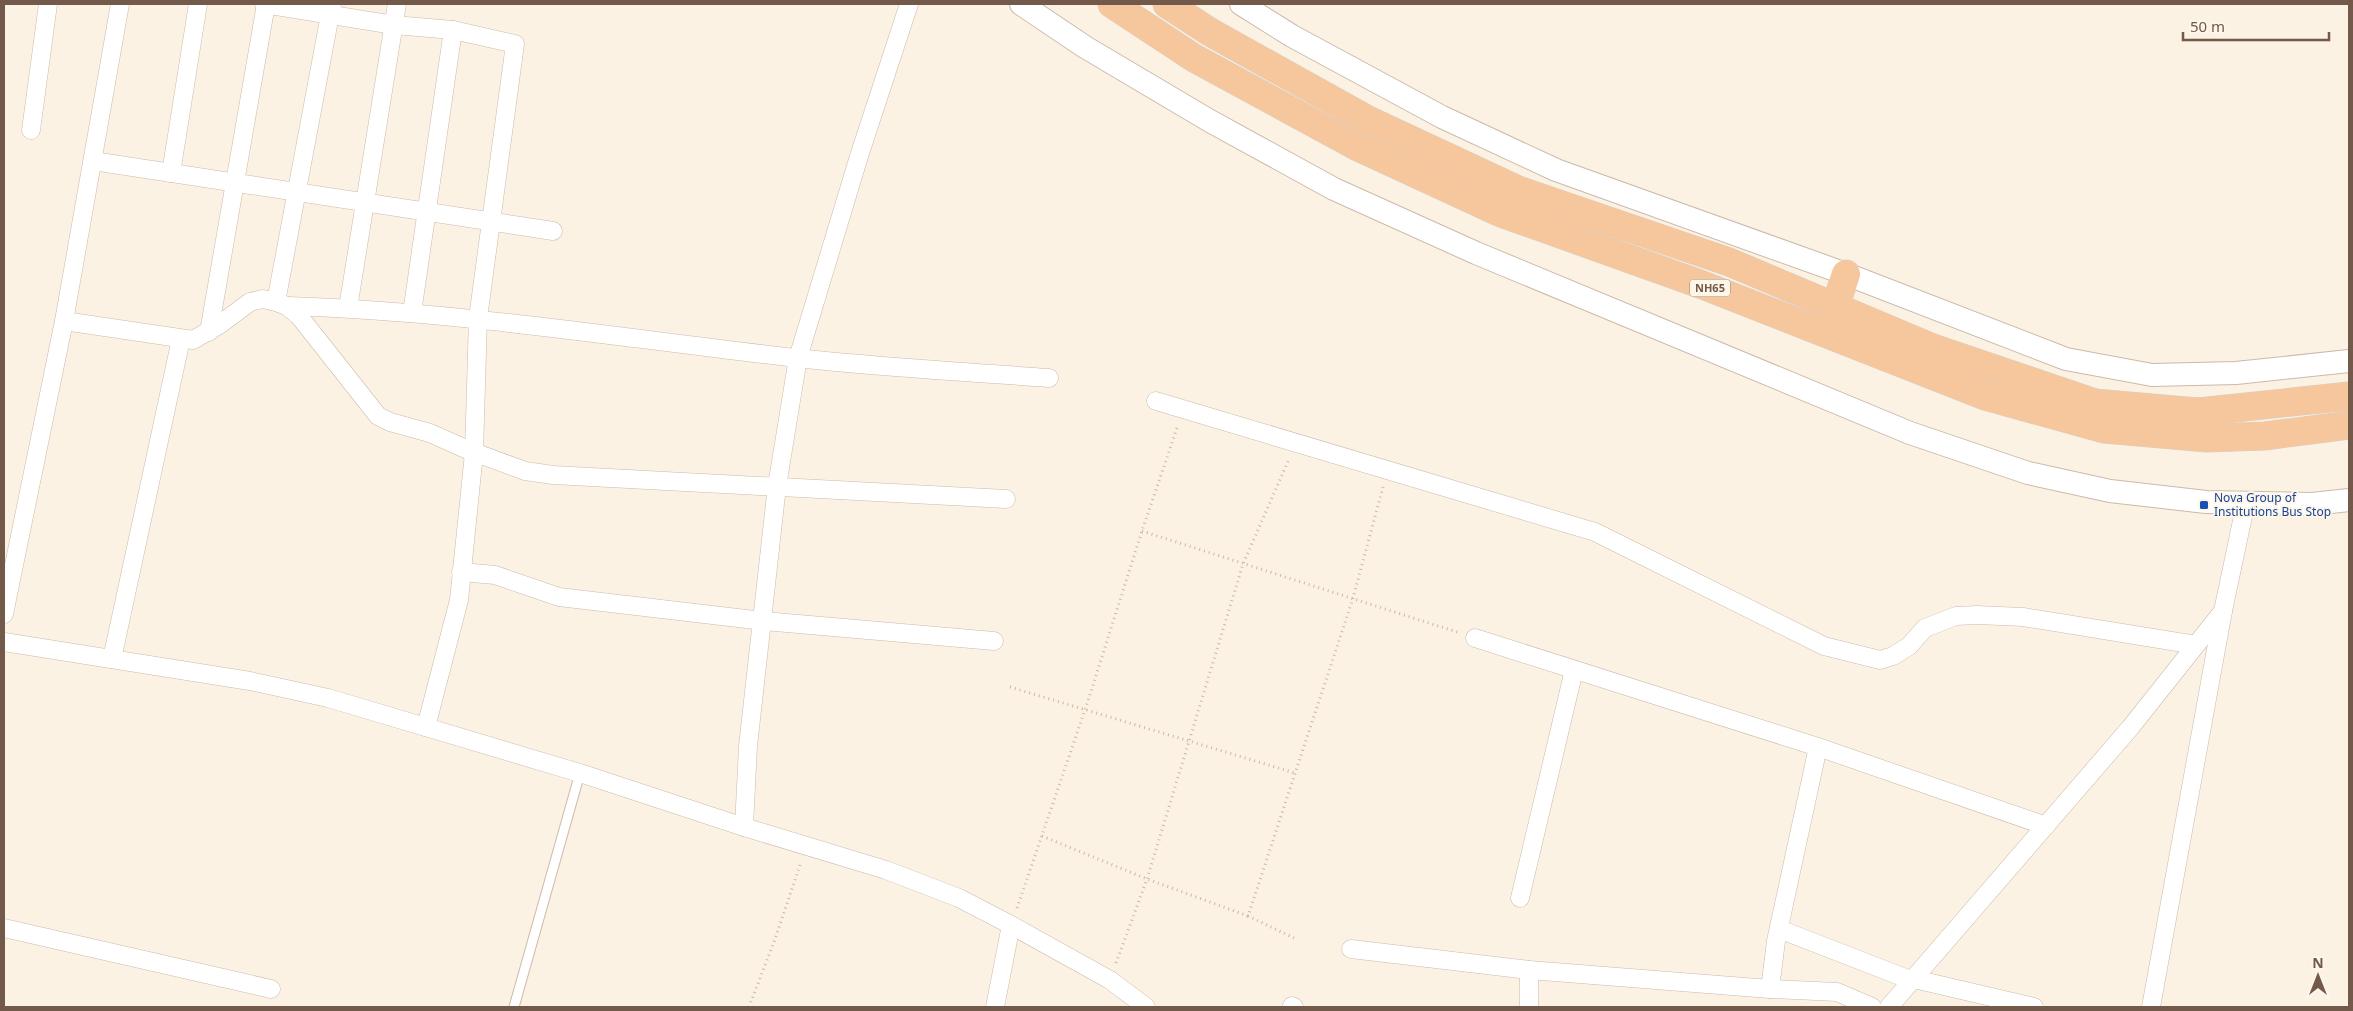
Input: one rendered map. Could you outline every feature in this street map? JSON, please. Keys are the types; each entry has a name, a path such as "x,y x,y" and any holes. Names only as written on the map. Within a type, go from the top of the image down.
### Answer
{"highway":[{"name":"NH65","path":"1112,4 1194,58 1348,141 1501,213 1700,284 1985,396 2104,429 2207,438 2265,436 2349,426"},
{"name":"NH65","path":"1167,4 1210,32 1368,120 1518,190 1729,262 1933,348 2095,403 2198,412 2349,396"},
{"path":"1835,307 1846,274"}],"street":[{"path":"30,130 48,4"},
{"path":"4,614 64,321 120,4"},
{"path":"171,172 198,4"},
{"path":"209,332 265,4 331,9 394,25 453,30 515,44 478,318 474,453 459,600 426,727"},
{"path":"348,308 397,4"},
{"path":"744,827 748,746 764,621 777,486 798,358 866,135 909,4"},
{"path":"1021,4 1085,47 1210,121 1334,189 1476,253 1910,433 2028,473 2101,489 2206,502 2312,504 2349,500"},
{"path":"1241,4 1292,36 1442,117 1556,170 1846,274 2066,359 2152,375 2236,373 2349,361"},
{"path":"282,304 296,192 331,9"},
{"path":"412,313 453,30"},
{"path":"93,161 554,231"},
{"path":"64,321 193,340 209,332 250,302 263,299 282,304 478,318 798,358 1049,378"},
{"path":"282,304 299,316 378,416 390,422 430,433 474,453 525,471 554,475 1006,499"},
{"path":"112,659 182,339"},
{"path":"1156,401 1595,532 1824,646 1858,655 1880,660 1893,656 1909,646 1925,628 1956,616 1977,615 2023,617 2196,645"},
{"path":"2151,1007 2223,612 2246,502"},
{"path":"461,572 495,575 559,597 764,621 994,642"},
{"path":"1889,1007 2130,728 2223,612"},
{"path":"1475,638 1818,747 2046,826"},
{"path":"4,642 250,682 318,696 580,772 744,827 886,870 959,898 1110,980 1146,1007"},
{"path":"1520,898 1574,670"},
{"path":"1770,989 1779,929 1818,747"},
{"path":"995,1007 1011,925"},
{"path":"4,928 271,989"},
{"path":"1779,929 1913,980 2034,1007"},
{"path":"1350,949 1529,970 1770,989 1837,992 1872,1007"},
{"path":"1529,970 1529,1007"}],"lane":[{"path":"514,1007 580,772"}],"path":[{"path":"1011,925 1086,710 1142,531 1184,408"},
{"path":"1110,980 1147,879 1243,564 1297,442"},
{"path":"1248,916 1353,598 1388,470"},
{"path":"1142,531 1475,638"},
{"path":"1010,687 1295,774"},
{"path":"1042,836 1147,879 1248,916 1294,938"},
{"path":"749,1007 793,888 805,846"}],"place":[{"name":"Nova Group of Institutions Bus Stop","path":"2204,505"}]}
